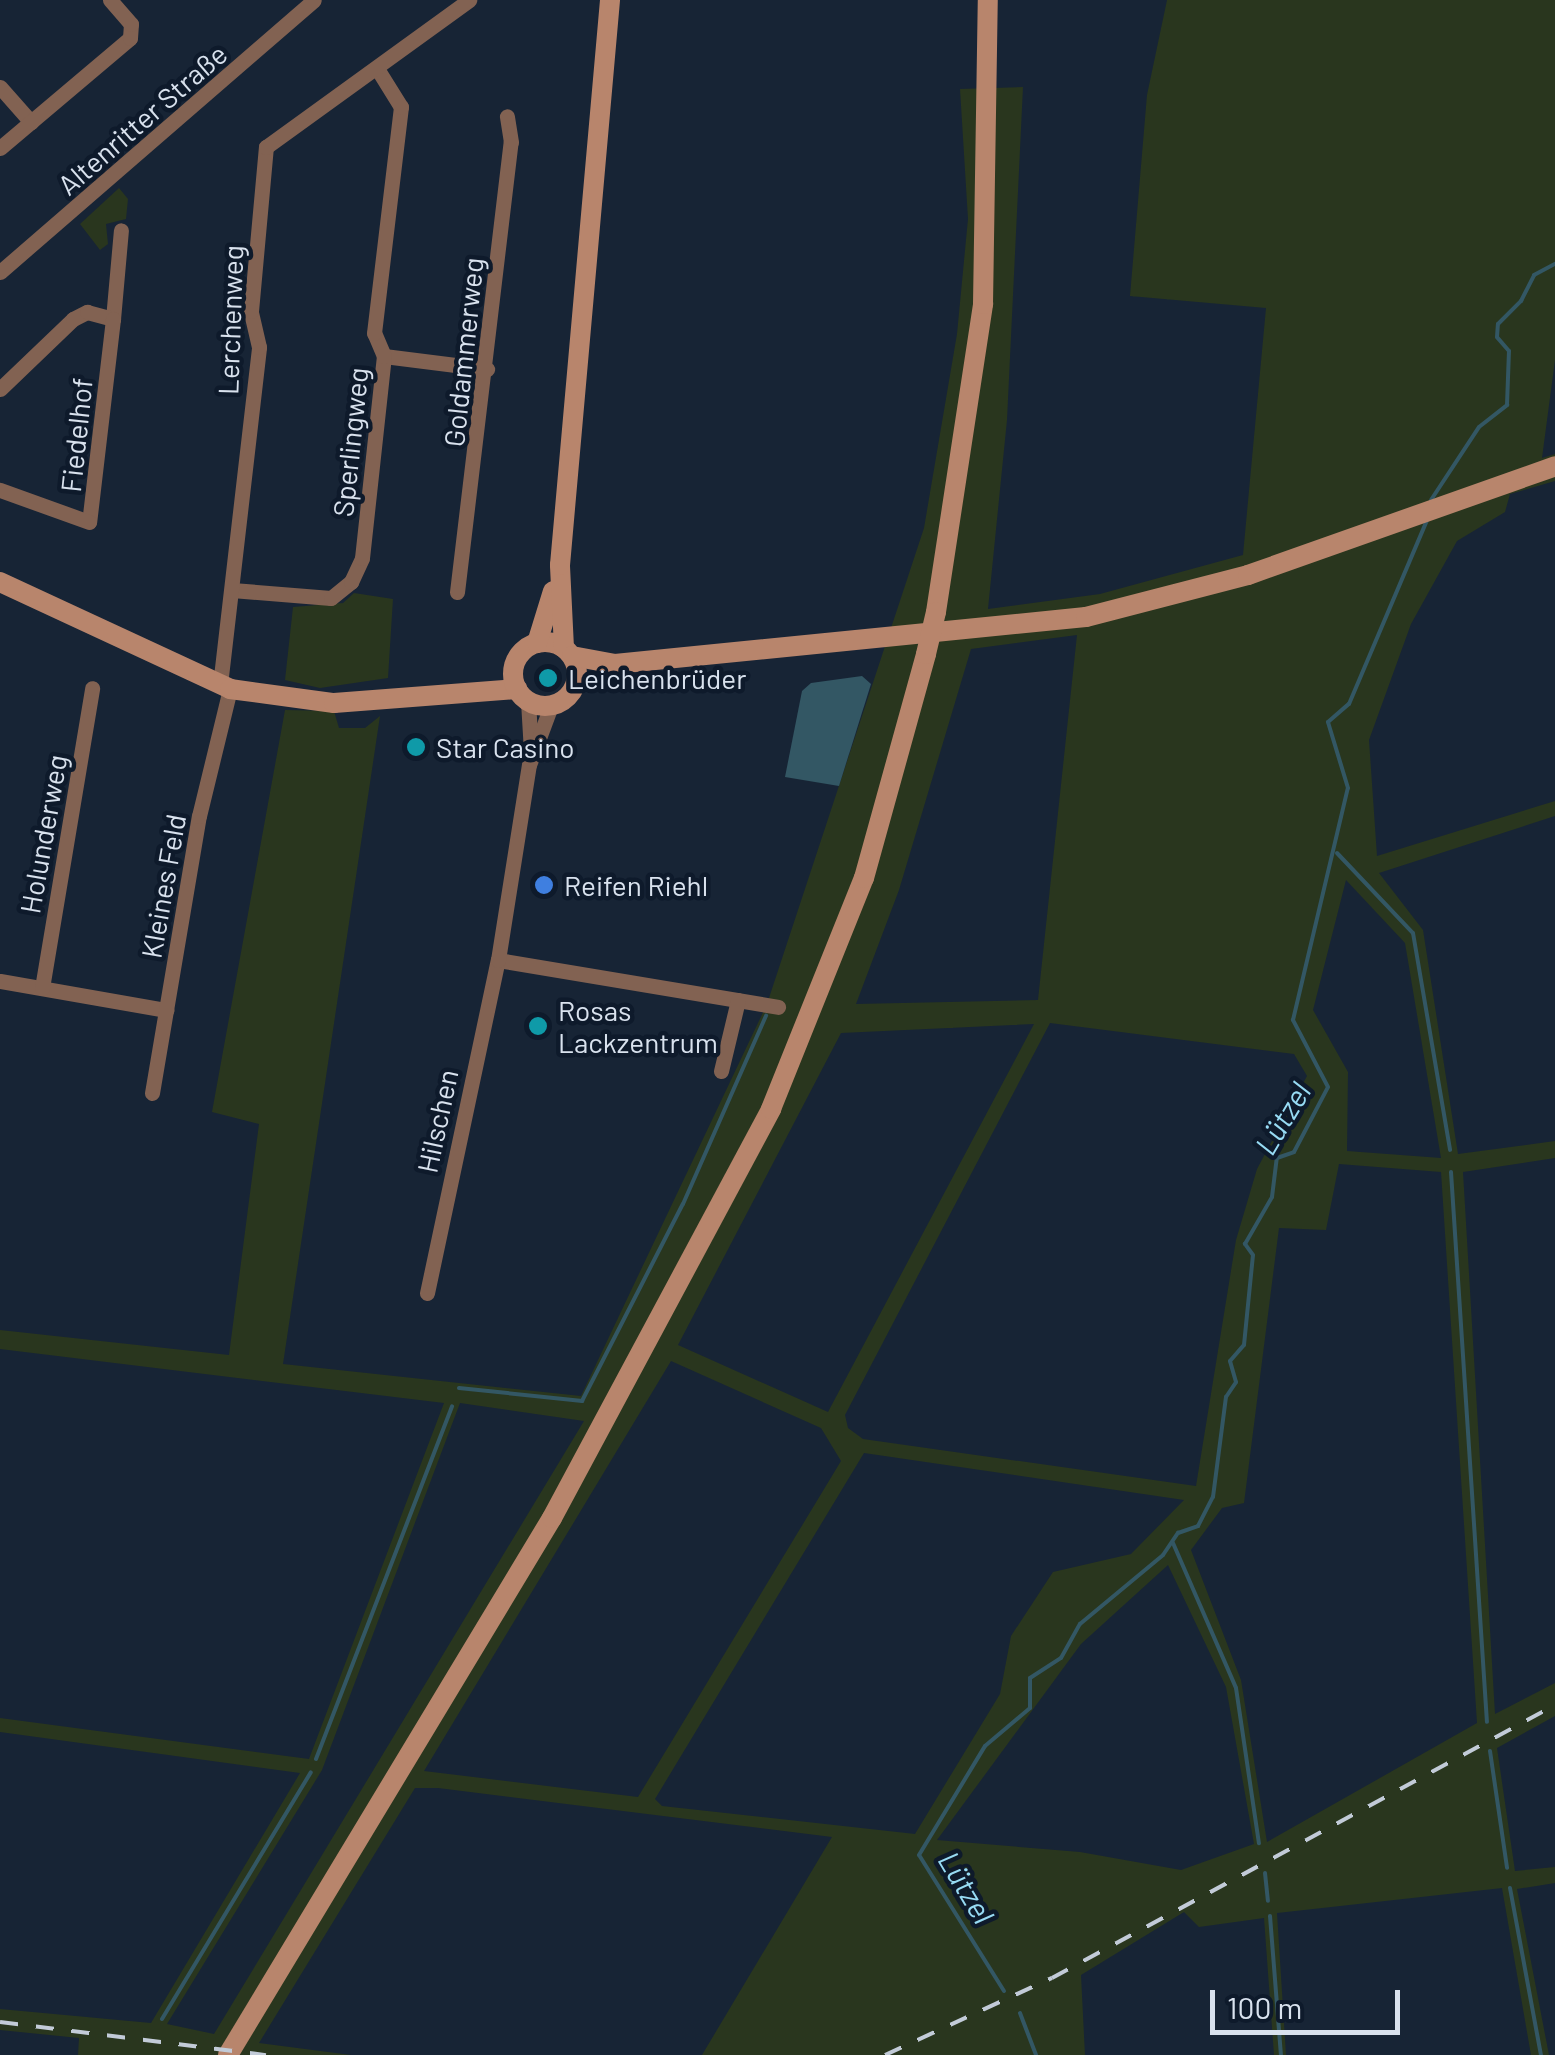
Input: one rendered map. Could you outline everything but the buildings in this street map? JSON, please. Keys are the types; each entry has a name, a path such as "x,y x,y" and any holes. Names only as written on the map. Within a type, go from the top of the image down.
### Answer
{"street":[{"path":"0,148 130,38 131,24 110,0"},
{"name":"Altenritter Straße","path":"0,272 314,0"},
{"name":"Lerchenweg","path":"225,687 259,347 250,311 266,147 378,70 469,0"},
{"path":"576,682 568,652 560,565 610,0"},
{"path":"228,2055 552,1518 763,1126 864,878 936,612 983,304 988,0"},
{"name":"Sperlingweg","path":"232,590 331,598 351,582 362,558 384,356 374,333 401,106 378,70"},
{"path":"0,87 31,122"},
{"name":"Goldammerweg","path":"457,592 487,369 511,142 508,116"},
{"name":"Fiedelhof","path":"0,490 89,522 121,230"},
{"name":"Fiedelhof","path":"0,389 73,318 87,312 113,318"},
{"path":"384,356 487,369"},
{"path":"0,582 225,687 317,702 522,695 551,706 567,697 576,682 615,664 1086,617 1248,575 1445,500 1555,466"},
{"path":"376,698 495,674 516,662 537,643 560,565"},
{"path":"537,643 615,664"},
{"path":"516,662 522,695"},
{"name":"Kleines Feld","path":"152,1092 225,687"},
{"name":"Holunderweg","path":"42,988 92,688"},
{"name":"Hilschen","path":"522,695 531,754"},
{"name":"Hilschen","path":"427,1292 498,960 531,754 551,706"},
{"path":"498,960 778,1007"},
{"path":"0,981 167,1010"},
{"path":"720,1071 738,1000"}],"green space":[{"path":"1167,0 1555,0 1555,360 1542,458 1555,454 1555,481 1510,494 1505,512 1457,541 1411,624 1369,740 1377,856 1555,801 1555,816 1379,873 1423,930 1458,1154 1555,1141 1555,1158 1463,1172 1495,1714 1555,1683 1555,1716 1497,1748 1515,1871 1555,1867 1555,1883 1517,1889 1549,2055 1531,2055 1502,1888 1277,1913 1286,2055 1274,2055 1264,1918 1199,1927 1184,1912 1081,1975 1085,2055 702,2055 832,1837 438,1788 415,1788 259,2043 351,2055 78,2055 79,2038 0,2030 0,2009 151,2023 300,1773 0,1732 0,1718 309,1759 444,1403 0,1349 0,1330 229,1355 259,1124 212,1112 285,710 334,711 339,728 365,728 380,716 283,1364 581,1396 767,1004 924,528 957,334 968,219 960,89 1023,87 1007,420 988,609 1100,594 1243,555 1266,308 1130,296 1147,95","holes":["1077,635 1038,1000 856,1004 899,890 971,649","1346,880 1405,943 1441,1158 1347,1151 1348,1072 1313,1010","1050,1023 1294,1054 1307,1076 1257,1169 1236,1240 1196,1486 863,1439 848,1428 845,1415","1034,1024 828,1412 678,1345 841,1033","1339,1164 1441,1172 1477,1723 1267,1842 1241,1680 1191,1550 1222,1508 1244,1503 1279,1228 1326,1230","671,1361 821,1428 841,1461 638,1797 424,1771","460,1403 584,1421 214,2034 167,2024 322,1770","864,1453 1184,1500 1131,1554 1053,1572 1011,1636 1000,1694 915,1834 662,1806 655,1799","1168,1565 1226,1687 1254,1844 1181,1870 1080,1852 937,1840 1081,1644"]},
{"path":"119,188 128,199 126,219 106,224 108,244 100,250 80,224"},
{"path":"354,593 393,599 388,678 320,688 285,680 293,607 343,603"}],"water":[{"path":"862,676 871,684 839,786 785,777 802,691 811,683"}],"waterway":[{"name":"Lützel","path":"1431,500 1479,427 1507,405 1509,351 1497,337 1498,324 1521,301 1534,275 1555,264"},
{"name":"Lützel","path":"1004,1991 919,1855 985,1746 1030,1708 1030,1678 1061,1658 1080,1624 1163,1555 1178,1533 1198,1526 1213,1497 1226,1397 1236,1382 1230,1361 1244,1345 1253,1255 1245,1244 1272,1197 1277,1158 1294,1152 1328,1087 1293,1020 1348,788 1328,722 1349,704 1427,520"},
{"path":"1337,853 1413,933 1450,1150"},
{"path":"459,1388 582,1401 683,1204 766,1016"},
{"path":"1451,1172 1487,1722"},
{"path":"316,1759 452,1406"},
{"path":"1173,1543 1236,1688 1259,1843"},
{"path":"1490,1751 1507,1868"},
{"path":"162,2019 311,1772"},
{"path":"1265,1873 1268,1901"},
{"path":"1510,1888 1541,2055"},
{"path":"1270,1916 1281,2055"},
{"name":"Lützel","path":"1020,2013 1036,2055"}],"railway":[{"path":"885,2055 1052,1978 1555,1705"},
{"path":"0,2022 266,2055"}],"place":[{"name":"Leichenbrüder","path":"548,678"},
{"name":"Star Casino","path":"416,747"},
{"name":"Reifen Riehl","path":"544,885"},
{"name":"Rosas Lackzentrum","path":"538,1026"}]}
